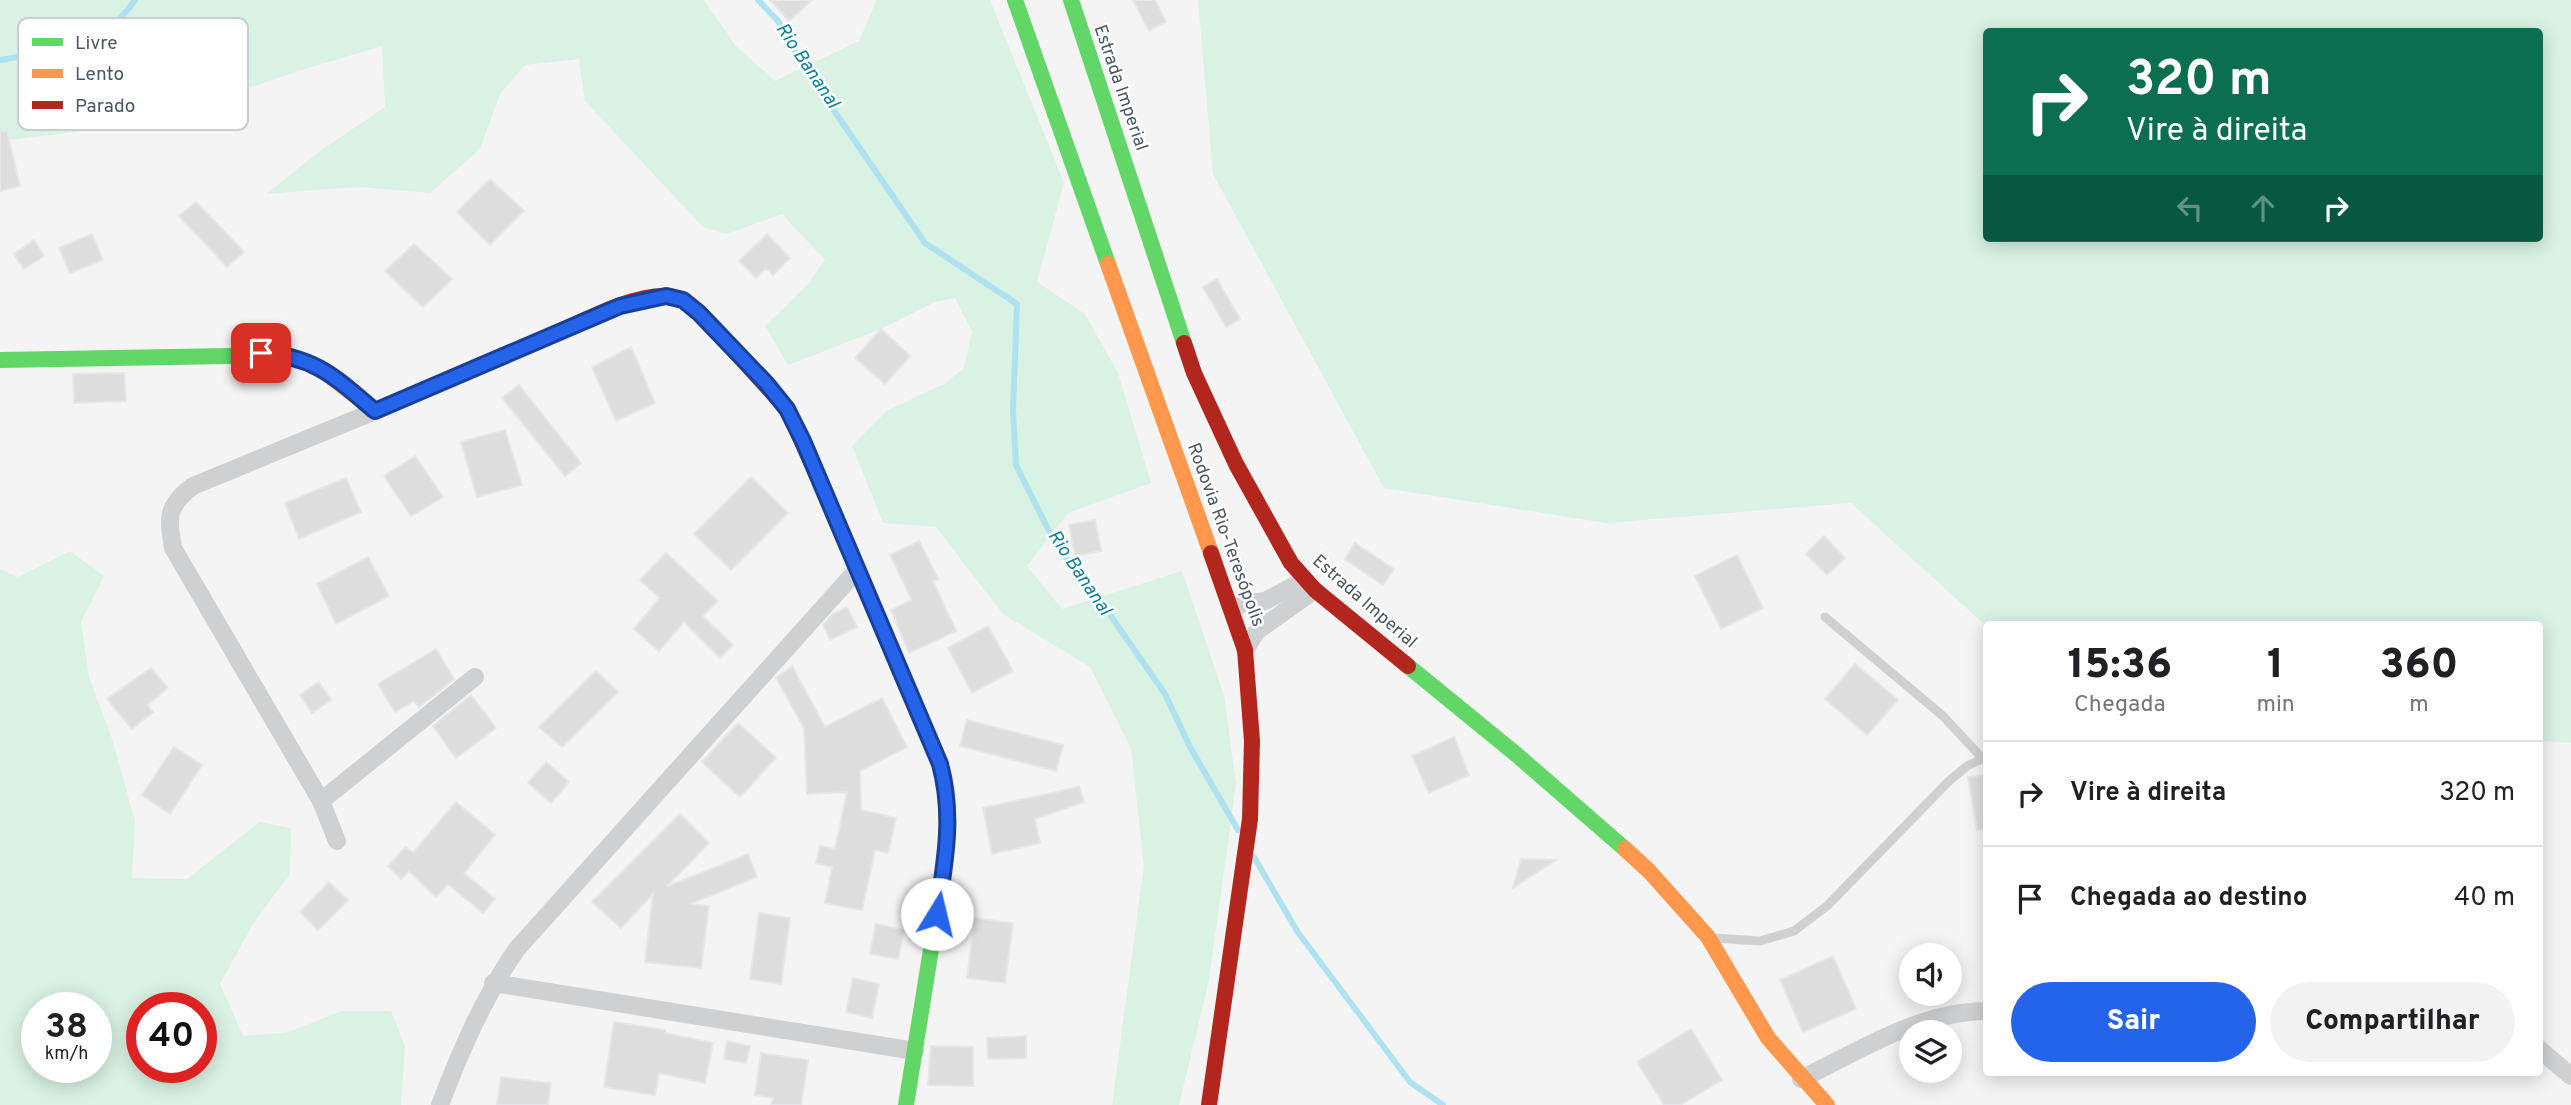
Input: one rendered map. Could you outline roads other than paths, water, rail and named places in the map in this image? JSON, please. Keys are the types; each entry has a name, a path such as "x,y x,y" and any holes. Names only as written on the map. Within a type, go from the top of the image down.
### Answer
{"main road":[{"name":"Rodovia Rio-Teresópolis","path":"1015,0 1245,650 1252,741 1250,820 1209,1105"},
{"name":"Estrada Imperial","path":"1070,0 1194,373 1236,464 1291,563 1310,585 1604,830 1649,871 1708,937 1768,1038 1801,1079 1827,1105"},
{"path":"0,360 288,355 325,370 375,411 620,306 666,296 683,300 709,323 787,409 922,718 948,791 950,833 905,1105"}],"street":[{"path":"337,841 321,801 173,548 168,519 178,497 193,486 375,411"},
{"path":"440,1105 472,1025 493,983 516,950 857,570"},
{"path":"1231,606 1265,601 1310,585"},
{"path":"1245,650 1256,631 1310,585"},
{"path":"321,801 475,677"},
{"path":"493,983 915,1051"},
{"path":"1801,1079 1918,1021 1959,1012 1983,1011"},
{"path":"2543,1052 2571,1076"}],"lane":[{"path":"1825,617 1944,716 1983,757"},
{"path":"1708,937 1760,940 1794,931 1827,906 1949,781 1983,759"}],"waterway":[{"name":"Rio Bananal","path":"120,18 135,0"},
{"name":"Rio Bananal","path":"758,0 778,21 806,70 925,243 1017,304 1013,410 1016,465 1057,547 1086,580 1165,694 1190,747 1238,830"},
{"name":"Rio Bananal","path":"0,60 18,57"},
{"name":"Rio Bananal","path":"1254,857 1297,931 1410,1082 1443,1105"}]}
